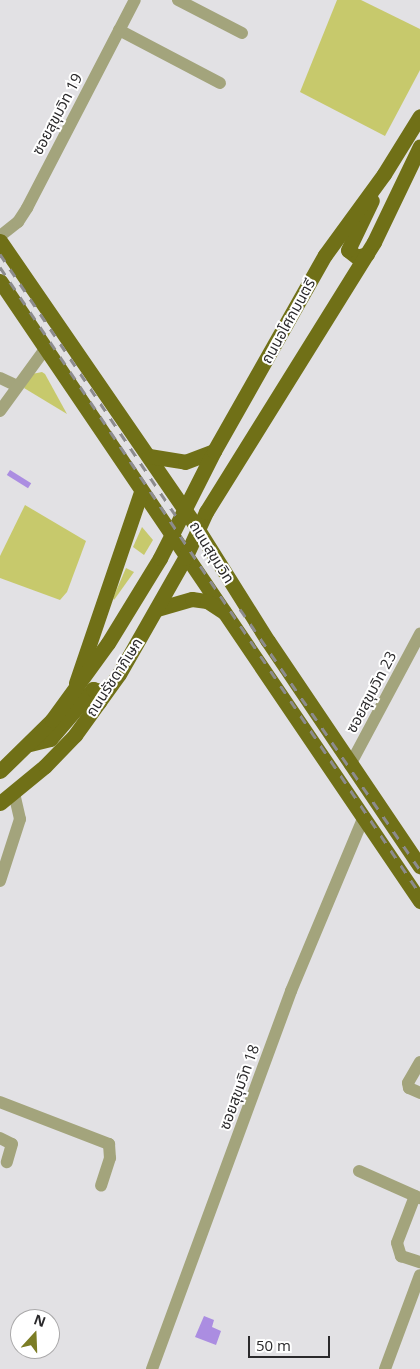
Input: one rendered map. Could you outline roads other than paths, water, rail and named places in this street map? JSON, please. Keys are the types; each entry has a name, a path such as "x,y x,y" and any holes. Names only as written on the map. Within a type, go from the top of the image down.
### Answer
{"main road":[{"name":"ถนนอโศกมนตรี","path":"171,535 214,450 324,255 384,174 420,116"},
{"name":"ถนนอโศกมนตรี","path":"197,528 319,326 367,254 420,146"},
{"path":"367,254 357,257 348,250 384,174"},
{"name":"ถนนสุขุมวิท","path":"0,241 197,528 350,764 420,866"},
{"name":"ถนนสุขุมวิท","path":"0,281 185,558 206,581 420,902"},
{"path":"148,456 185,462 214,450"},
{"path":"73,694 141,492"},
{"name":"ถนนรัชดาภิเษก","path":"0,803 14,793 74,735 98,702 156,609 185,558 197,528"},
{"name":"ถนนรัชดาภิเษก","path":"0,772 30,744 73,694 108,643 171,535"},
{"path":"156,609 192,599 207,602 227,614"},
{"path":"30,744 50,739 93,689 100,692 98,702"}],"street":[{"name":"ซอยสุขุมวิท 19","path":"0,236 18,222 27,208 135,0"},
{"path":"178,0 242,32"},
{"path":"119,30 220,83"},
{"path":"0,411 45,349"},
{"path":"0,378 17,386"},
{"name":"ซอยสุขุมวิท 23","path":"350,764 420,634"},
{"path":"0,881 20,819 14,793"},
{"name":"ซอยสุขุมวิท 18","path":"152,1369 292,991 363,819"},
{"path":"420,1062 408,1082 410,1088 420,1093"},
{"path":"0,1102 109,1144 110,1158 101,1186"},
{"path":"0,1138 12,1144 7,1162"},
{"path":"360,1171 418,1197 396,1243 401,1256 420,1262"},
{"path":"385,1369 420,1274"}],"railway":[{"path":"0,254 176,516"},
{"path":"0,267 420,894"},
{"path":"240,609 420,870"}]}
